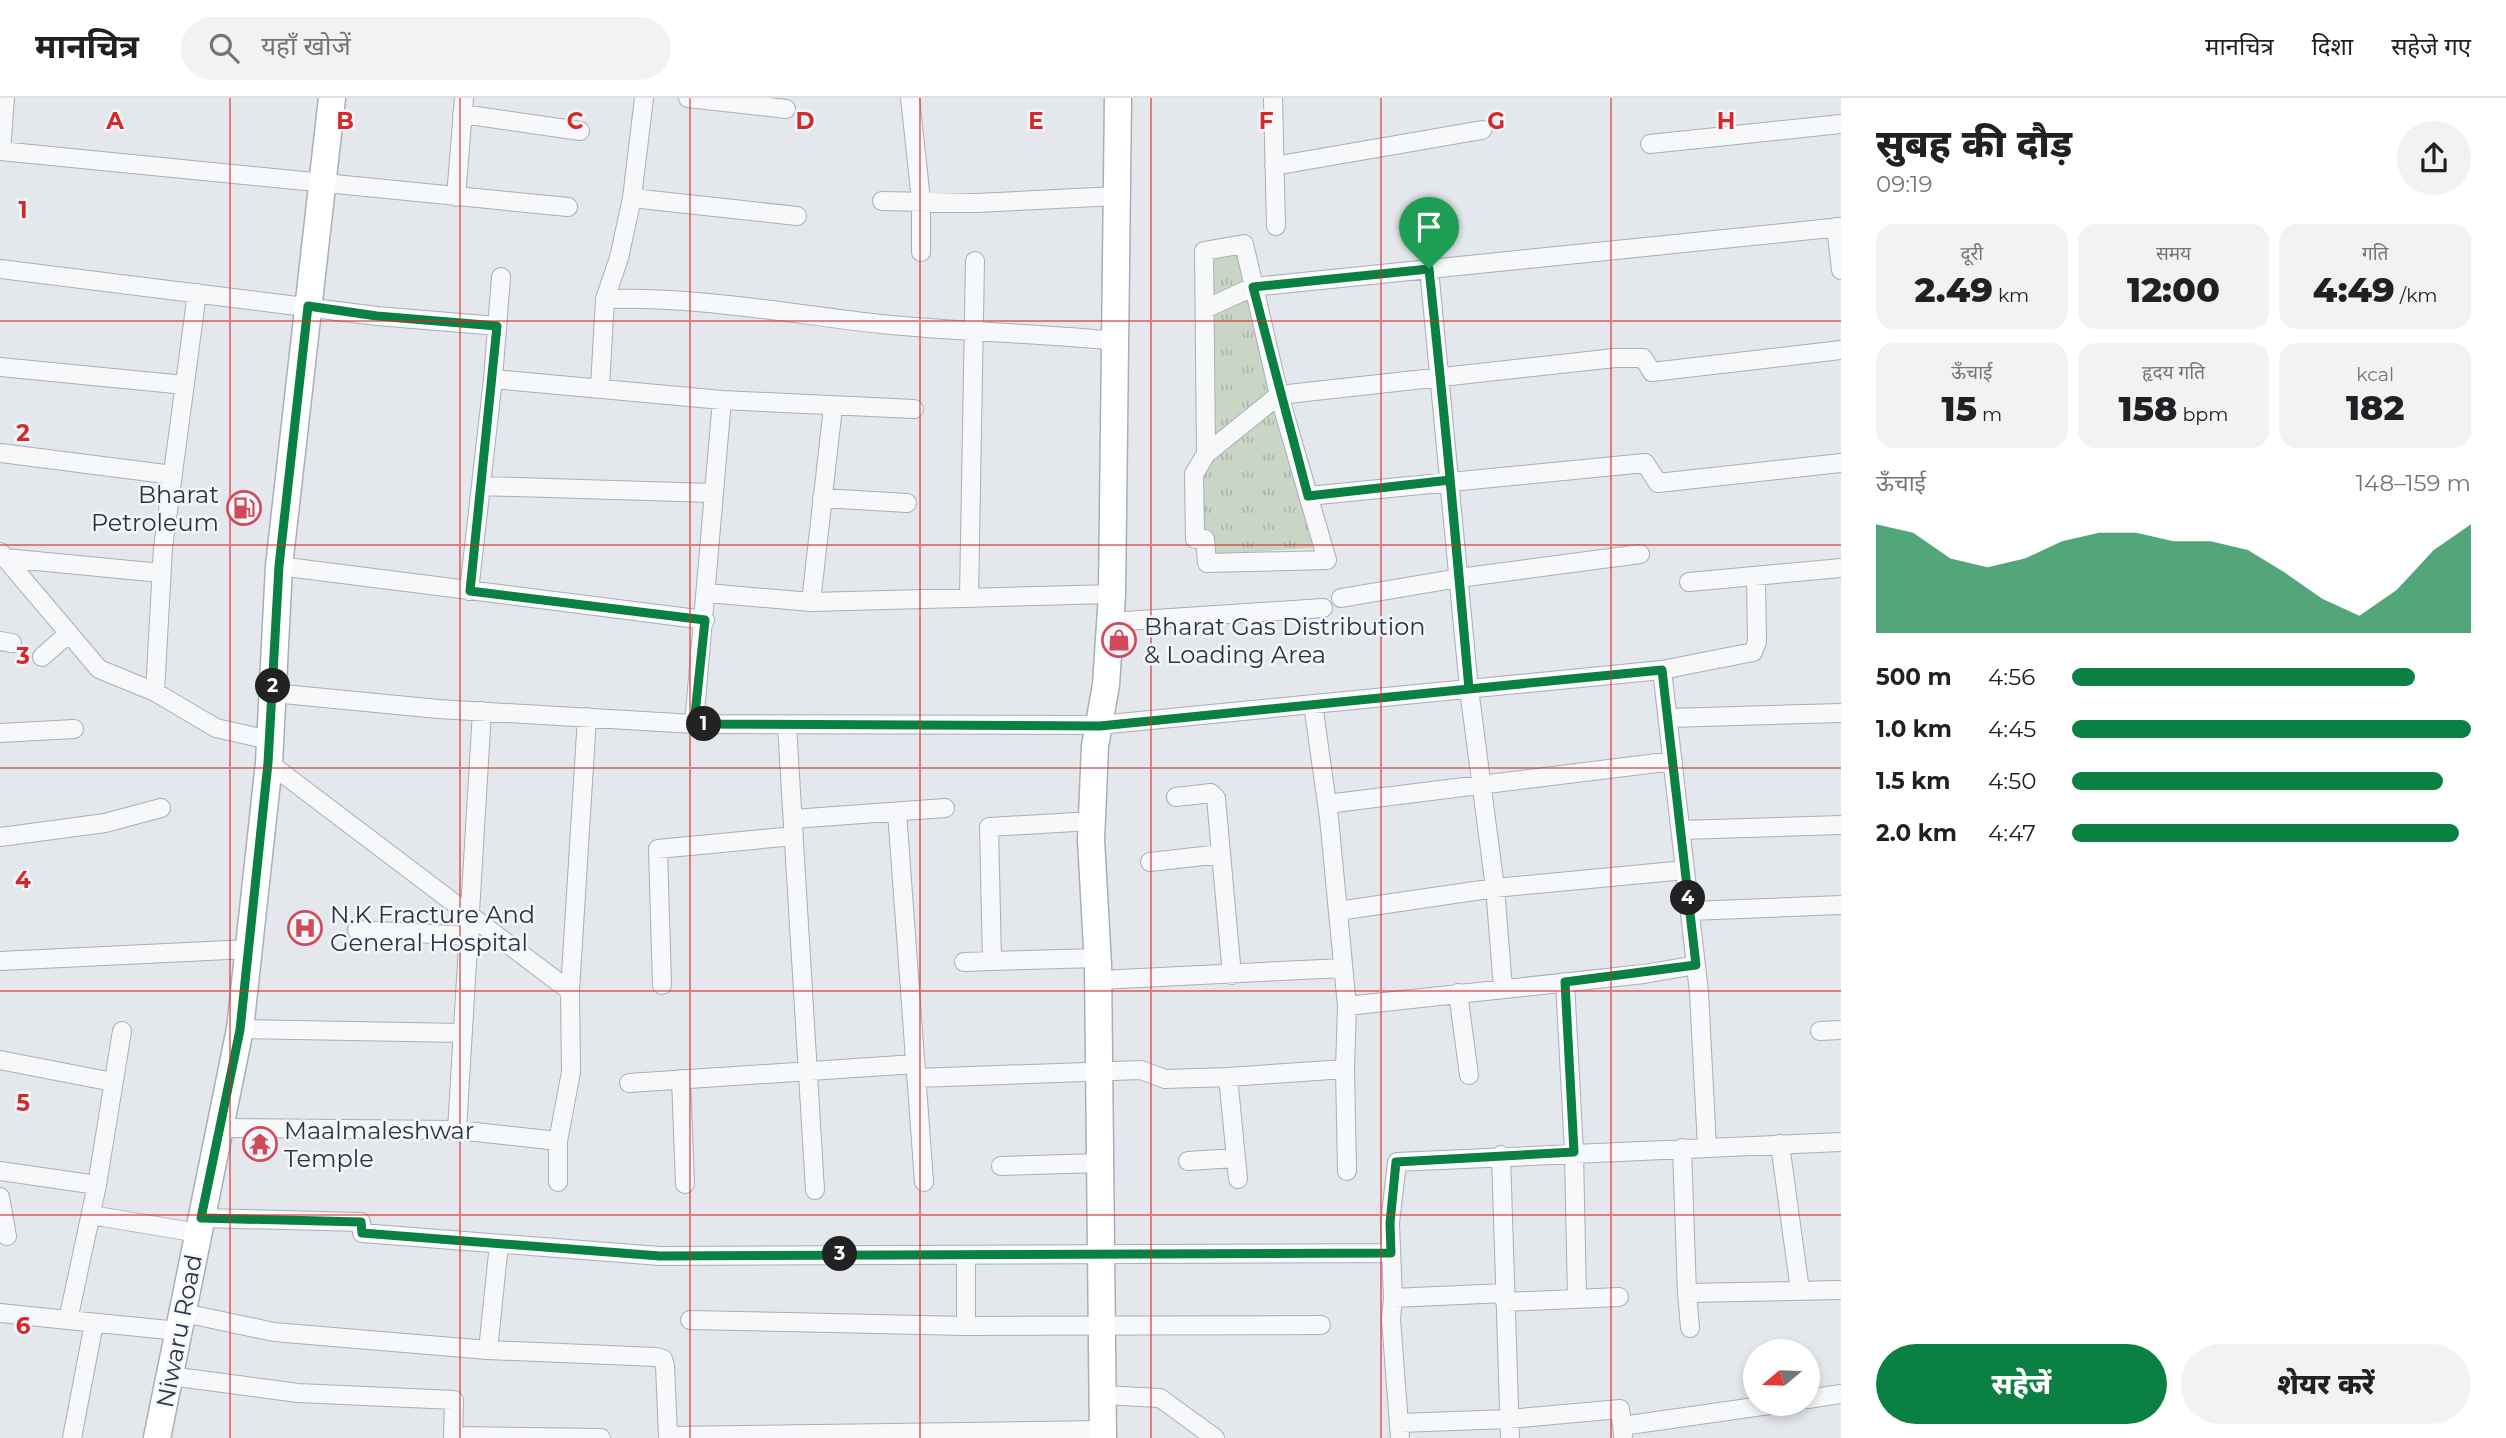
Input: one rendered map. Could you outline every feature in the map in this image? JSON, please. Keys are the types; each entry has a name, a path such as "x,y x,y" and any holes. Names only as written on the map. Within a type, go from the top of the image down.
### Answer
{"street":[{"path":"5,98 1,151 568,206"},
{"name":"Niwaru Road","path":"157,1438 240,1030 269,752 279,566 331,98"},
{"path":"600,387 605,299 619,258 632,198 644,98"},
{"path":"688,98 786,109"},
{"path":"910,98 921,200 921,252"},
{"path":"0,1313 94,1323 182,1322 488,1350 663,1359 666,1437 1103,1434 1100,1070 1092,821 1095,746 1100,726 1112,594 1118,98"},
{"path":"1273,98 1276,226"},
{"path":"456,197 463,106 580,131"},
{"path":"1650,144 1841,124"},
{"path":"1274,166 1482,130"},
{"path":"882,201 977,202 1117,195"},
{"path":"632,198 797,216"},
{"path":"1205,309 1253,287 1839,227 1841,270"},
{"path":"1206,454 1204,251 1244,244 1279,395 1327,560 1207,563 1205,539 1195,539 1194,474 1206,454 1279,395 1615,358 1643,358 1652,372 1841,350"},
{"path":"969,597 976,330 975,261"},
{"path":"1429,269 1469,689 1495,888 1503,988"},
{"path":"0,270 377,316 497,326"},
{"path":"470,591 494,379 501,276"},
{"path":"155,692 161,573 197,293"},
{"path":"605,299 650,297 911,327 1115,341"},
{"path":"0,367 186,385"},
{"path":"494,379 722,400 914,409"},
{"path":"694,724 722,400"},
{"path":"811,602 833,407"},
{"path":"0,453 173,475"},
{"path":"1308,496 1645,463 1658,483 1841,463"},
{"path":"481,486 712,492"},
{"path":"822,498 907,503"},
{"path":"1341,598 1460,578 1640,554"},
{"path":"2,555 161,573"},
{"path":"2,555 99,668 155,692 216,729 269,752 471,915 570,990"},
{"path":"279,566 705,620"},
{"path":"1689,582 1841,568"},
{"path":"273,693 482,711 694,724 1100,726 1662,670 1753,652 1757,642 1756,577"},
{"path":"707,593 811,602 1112,594"},
{"path":"1110,622 1323,608"},
{"path":"42,657 69,633"},
{"path":"1662,670 1696,965 1707,1147"},
{"path":"1313,704 1327,804 1347,1006 1347,1171"},
{"path":"457,1130 482,711"},
{"path":"1668,718 1841,713"},
{"path":"558,1182 558,1141 571,1072 570,990 587,717"},
{"path":"787,726 815,1189"},
{"path":"0,733 74,729"},
{"path":"1327,804 1481,782 1673,761"},
{"path":"1176,797 1214,795 1232,975"},
{"path":"0,837 105,823 161,808"},
{"path":"662,985 658,849 897,812 945,808"},
{"path":"897,812 924,1182"},
{"path":"992,961 989,827 1092,821"},
{"path":"1681,830 1841,825"},
{"path":"1150,862 1221,855"},
{"path":"1338,912 1495,888 1685,870"},
{"path":"1690,911 1841,905"},
{"path":"357,930 470,936"},
{"path":"0,961 249,949"},
{"path":"964,962 992,961 1232,975 1343,968"},
{"path":"1347,1006 1696,965"},
{"path":"1565,982 1574,1152 1577,1298"},
{"path":"1458,993 1469,1075"},
{"path":"240,1030 462,1033"},
{"path":"1820,1031 1841,1030"},
{"path":"68,1320 97,1185 122,1031"},
{"path":"0,1060 113,1082"},
{"path":"629,1083 808,1071 1141,1070 1165,1079 1345,1069"},
{"path":"1228,1077 1238,1179"},
{"path":"681,1079 685,1184"},
{"path":"218,1128 457,1130 558,1141"},
{"path":"1743,1410 1622,1432 1620,1409 1399,1431 1391,1319 1394,1298 1390,1223 1396,1162 1501,1155 1841,1142"},
{"path":"1780,1144 1800,1291"},
{"path":"1682,1148 1690,1328"},
{"path":"1501,1155 1510,1438"},
{"path":"1188,1161 1235,1158"},
{"path":"1001,1166 1100,1163"},
{"path":"0,1171 97,1185"},
{"path":"0,1197 7,1236"},
{"path":"90,1215 199,1226 361,1222 362,1233 660,1256 1391,1253"},
{"path":"488,1350 499,1244"},
{"path":"966,1255 966,1326"},
{"path":"1687,1293 1841,1290"},
{"path":"1394,1298 1619,1297"},
{"path":"690,1321 966,1326 1321,1325"},
{"path":"72,1438 94,1323"},
{"path":"170,1376 298,1393 454,1400 454,1437 601,1438"},
{"path":"1820,1397 1841,1394"},
{"path":"1103,1395 1160,1398 1216,1438"}],"green space":[{"path":"1242,250 1272,392 1209,441 1209,255"},
{"path":"1276,401 1313,548 1211,554 1199,533 1200,474 1210,457"}],"place":[{"name":"Bharat Petroleum","path":"244,508"},
{"name":"Bharat Gas Distribution & Loading Area","path":"1119,640"},
{"name":"N.K Fracture And General Hospital","path":"305,928"},
{"name":"Maalmaleshwar Temple","path":"260,1144"}],"route":[{"path":"1429,269 1253,287 1279,395 1308,496 1450,480 1469,689 1662,670 1696,965 1644,974 1565,982 1574,1152 1396,1162 1390,1223 1391,1253 660,1256 362,1233 361,1222 201,1218 240,1030 268,763 279,566 308,306 377,316 497,326 494,379 470,591 705,620 694,724 1100,726 1469,689 1441,376 1429,269"}]}
